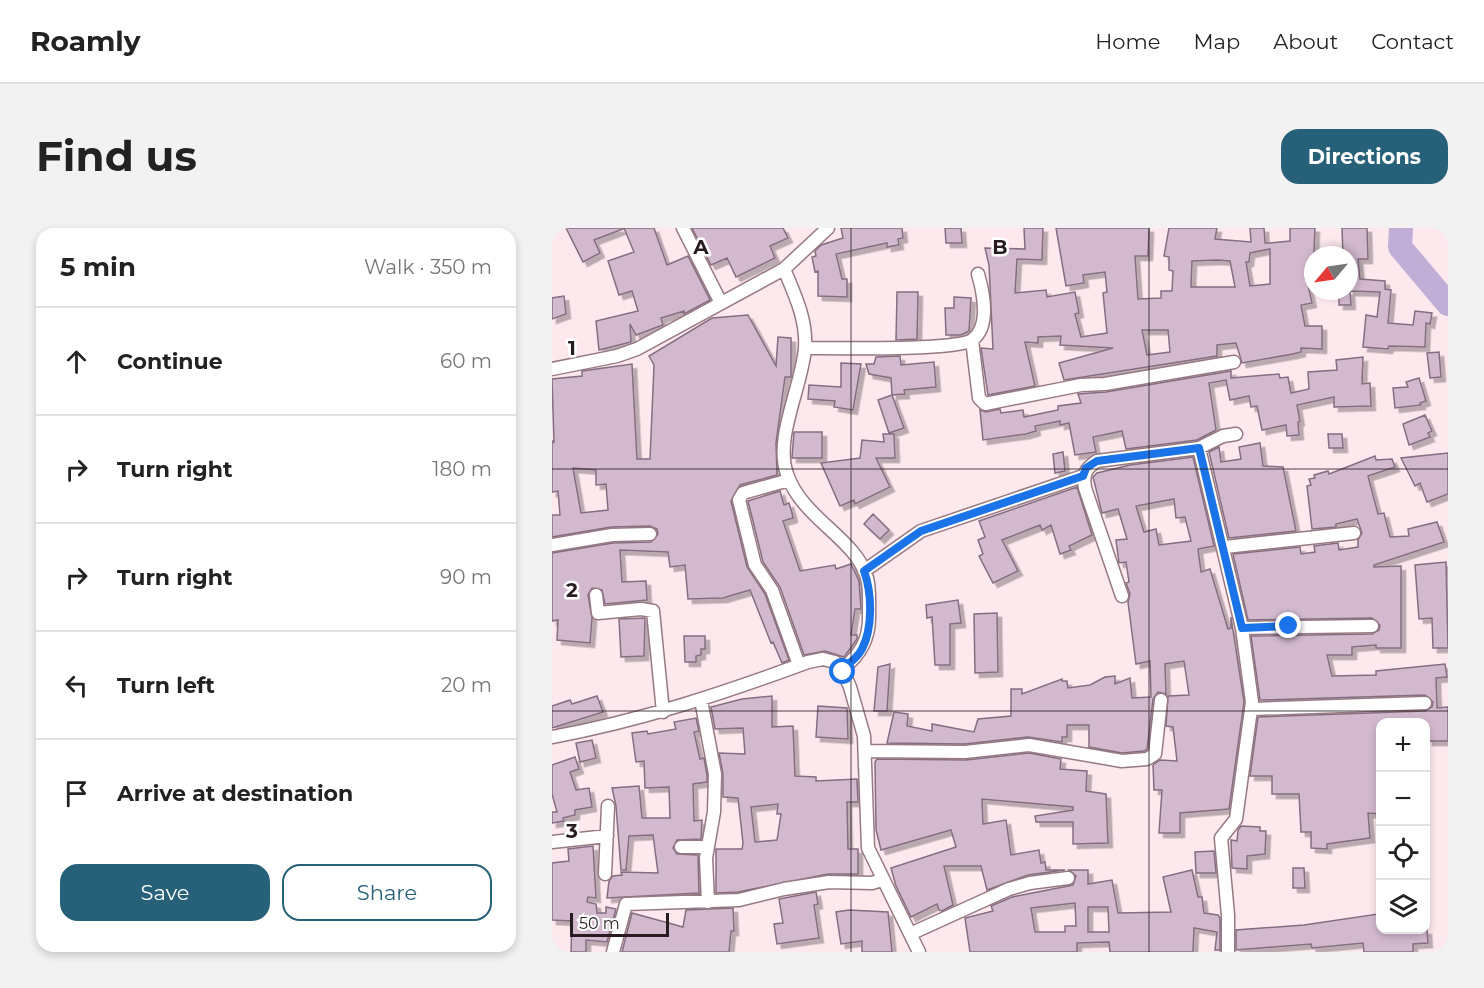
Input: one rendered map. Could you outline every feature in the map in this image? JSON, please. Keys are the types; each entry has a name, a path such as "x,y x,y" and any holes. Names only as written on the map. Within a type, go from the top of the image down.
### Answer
{"street":[{"path":"683,228 721,303"},
{"path":"552,369 617,356 637,349 784,269 828,228"},
{"path":"784,269 800,307 805,348 783,449 783,461 789,480 804,506 849,547 867,579 869,624 862,651 842,669"},
{"path":"805,348 936,346 972,340 978,333 983,318 982,291 978,274"},
{"path":"972,340 980,398 984,404 1081,385 1105,384 1234,362"},
{"path":"1122,596 1083,476 1086,468 1097,461 1199,448 1223,436 1236,434"},
{"path":"1199,448 1225,546 1242,628 1252,710 1236,819 1221,838 1228,915 1228,952"},
{"path":"864,571 921,531 1083,476"},
{"path":"789,480 743,493 739,500 755,565 772,590 799,666"},
{"path":"1225,546 1354,533"},
{"path":"552,545 612,535 650,534"},
{"path":"596,596 598,613 641,609 653,611 663,712"},
{"path":"1242,628 1372,626"},
{"path":"552,737 606,727 663,712 823,659 834,662 842,669 857,708 865,751 867,842 882,880 919,952"},
{"path":"701,700 715,774 714,812 708,847 708,902"},
{"path":"865,751 971,752 1029,745 1122,761 1141,760 1155,753 1161,700"},
{"path":"1252,710 1425,703"},
{"path":"605,874 608,806"},
{"path":"552,842 607,836"},
{"path":"681,847 708,847"},
{"path":"910,934 1009,889 1030,883 1068,878"},
{"path":"613,952 626,904 739,900 784,889 829,882 872,884 882,880"}],"building":[{"path":"566,228 623,229 594,240 600,253 583,262"},
{"path":"624,228 654,228 667,265 688,256 710,300 684,314 684,311 661,318 663,325 636,335 630,324 631,342 599,350 596,321 638,311 632,291 619,295 608,261 634,252"},
{"path":"692,228 783,228 788,238 770,246 775,258 736,277 727,258 711,265"},
{"path":"841,228 902,228 903,238 898,239 899,245 887,247 887,243 836,254 842,279 847,279 847,297 818,296 818,271 815,272 812,257 816,256 815,251 821,245 843,238"},
{"path":"945,228 961,228 962,243 946,243"},
{"path":"1024,228 1043,228 1042,260 1017,259 1015,293 1046,290 1047,297 1075,292 1079,313 1075,314 1081,337 1107,333 1103,293 1107,292 1105,272 1083,275 1084,283 1066,286 1056,228 1149,228 1148,256 1135,256 1138,299 1161,298 1161,291 1172,291 1173,271 1169,270 1169,257 1164,256 1169,228 1217,228 1215,239 1251,242 1250,228 1264,228 1265,243 1270,243 1290,241 1290,228 1315,228 1314,246 1304,246 1304,300 1311,300 1312,303 1301,305 1305,326 1322,326 1322,349 1301,348 1301,352 1242,363 1236,343 1217,345 1217,356 1064,380 1059,363 1113,348 1060,345 1061,336 1038,337 1038,343 1025,342 1035,386 988,395 981,348 993,349 989,265 985,248 1025,249","holes":["1270,249 1270,284 1250,286 1246,262 1249,262 1250,253","1192,261 1230,261 1235,287 1191,287","1142,330 1168,330 1170,352 1147,355"]},
{"path":"1342,228 1367,228 1368,259 1358,259 1358,246 1343,246"},
{"path":"1358,259 1360,279 1385,281 1385,289 1391,290 1388,323 1413,325 1415,311 1432,313 1430,324 1426,323 1425,347 1389,346 1388,349 1363,347 1366,315 1377,317 1380,292 1358,291"},
{"path":"897,292 918,292 917,339 896,340"},
{"path":"564,296 566,314 552,319 552,298"},
{"path":"954,297 971,298 969,331 961,335 946,335 945,308 954,308"},
{"path":"1339,300 1351,300 1351,305 1339,305"},
{"path":"748,315 776,366 778,337 791,338 791,377 785,377 776,443 777,475 740,485 731,501 747,567 765,594 789,660 782,663 773,642 771,643 750,590 723,598 688,599 685,565 670,567 668,552 620,550 622,582 646,581 647,600 605,604 602,590 592,588 588,595 592,618 590,643 557,640 558,620 552,621 552,553 613,543 651,542 658,534 657,529 650,526 611,527 552,537 552,515 560,515 558,491 552,492 552,441 554,442 552,379 582,376 582,371 632,364 637,459 650,459 654,365 649,356 712,318","holes":["573,468 596,470 596,485 606,484 608,510 581,513"]},
{"path":"1439,352 1441,377 1430,378 1427,353"},
{"path":"900,356 901,365 934,362 936,387 904,390 905,394 892,395 891,378 869,374 866,364 874,364 876,357"},
{"path":"1363,357 1362,384 1370,383 1371,406 1334,407 1334,397 1297,405 1300,421 1298,422 1299,435 1287,436 1286,425 1262,430 1257,406 1251,407 1249,396 1230,400 1226,380 1209,383 1216,430 1197,440 1126,449 1122,431 1093,437 1096,452 1075,455 1069,423 1060,425 1060,421 1035,426 1036,431 1026,434 983,440 980,410 986,412 1000,409 1001,413 1023,410 1024,417 1058,410 1058,406 1081,403 1078,394 1106,392 1231,371 1231,378 1279,374 1280,378 1288,377 1291,393 1309,389 1308,372 1337,370 1336,360"},
{"path":"841,363 861,364 853,410 834,407 835,401 808,399 809,385 841,387"},
{"path":"1419,378 1426,401 1420,403 1421,405 1395,408 1393,388 1408,387 1406,382"},
{"path":"892,395 904,428 889,433 878,400"},
{"path":"1425,415 1432,431 1428,433 1430,437 1409,445 1403,424"},
{"path":"794,432 822,432 822,458 792,458"},
{"path":"883,434 894,434 895,458 876,458 890,487 855,504 854,500 840,506 821,463 860,458 862,440 884,442"},
{"path":"1328,434 1342,434 1343,448 1329,448"},
{"path":"1260,443 1263,466 1283,467 1296,531 1229,538 1209,452 1219,447 1221,462 1241,459 1239,447"},
{"path":"1063,452 1065,471 1055,473 1053,454"},
{"path":"1448,453 1448,494 1427,502 1420,483 1415,486 1401,458"},
{"path":"1375,456 1376,460 1392,459 1395,467 1368,476 1378,514 1384,513 1390,537 1409,536 1408,529 1437,522 1444,542 1374,565 1374,567 1401,566 1401,648 1376,648 1376,645 1352,647 1352,655 1327,655 1332,676 1376,675 1376,671 1445,664 1447,677 1436,678 1437,708 1448,707 1448,741 1430,741 1430,718 1376,718 1376,814 1368,813 1370,838 1327,844 1327,849 1311,848 1311,832 1301,832 1299,794 1272,794 1272,776 1250,776 1258,717 1425,711 1432,707 1433,702 1425,695 1260,700 1251,636 1372,634 1379,630 1380,625 1372,618 1248,620 1233,554 1300,547 1301,554 1315,552 1314,546 1338,543 1339,550 1358,547 1358,540 1362,533 1357,519 1336,524 1336,527 1312,529 1307,486 1311,485 1309,479 1328,471 1329,474"},
{"path":"1193,457 1214,546 1198,549 1201,572 1210,569 1228,629 1231,628 1231,617 1244,702 1229,809 1180,813 1180,833 1159,833 1162,790 1154,790 1153,765 1160,760 1177,761 1173,727 1166,726 1168,696 1189,695 1184,661 1165,664 1166,694 1158,692 1153,699 1147,749 1144,751 1122,753 1089,747 1089,725 1067,725 1067,737 1062,737 1062,742 1028,737 965,744 887,743 894,712 908,714 907,726 932,731 932,724 974,732 978,719 1011,716 1011,689 1022,689 1022,694 1062,679 1062,681 1067,681 1068,688 1090,685 1105,677 1115,676 1115,684 1130,678 1132,698 1151,697 1150,661 1136,664 1128,602 1130,594 1126,583 1129,582 1126,562 1119,563 1116,540 1127,539 1118,509 1102,513 1093,477 1097,473 1130,465","holes":["1174,499 1176,518 1185,517 1191,541 1159,545 1156,529 1144,532 1136,506"]},
{"path":"1077,487 1092,535 1069,546 1071,550 1060,554 1051,525 1042,530 1040,525 1002,540 1018,571 993,583 979,556 983,554 978,540 985,537 979,521"},
{"path":"780,491 784,505 789,503 792,513 793,518 783,521 800,571 835,565 836,569 851,564 859,581 861,609 855,609 851,635 857,635 857,639 844,657 825,651 804,655 780,587 763,562 748,501"},
{"path":"873,514 889,530 880,539 864,524"},
{"path":"1446,562 1448,648 1433,648 1432,618 1419,619 1415,565"},
{"path":"958,600 961,623 950,624 950,665 935,665 932,617 927,618 926,605"},
{"path":"997,613 998,672 975,673 974,614"},
{"path":"645,618 644,656 621,657 619,619"},
{"path":"684,636 705,636 705,649 701,649 701,655 696,656 696,662 685,662"},
{"path":"890,664 887,711 874,711 878,667"},
{"path":"597,696 603,712 552,728 552,706 570,700 572,704"},
{"path":"772,696 772,727 793,726 795,776 816,777 816,781 857,779 858,802 847,802 848,849 858,849 858,874 828,874 738,892 716,893 716,849 742,849 743,843 738,798 723,797 723,774 719,753 745,754 743,728 715,729 711,707 742,699","holes":["778,804 777,814 781,814 777,840 755,842 751,807"]},
{"path":"818,706 847,708 848,739 816,737"},
{"path":"696,718 699,731 694,732 700,759 704,758 707,775 707,782 693,784 694,821 702,820 701,839 677,840 673,848 677,854 698,855 699,893 607,898 609,881 613,876 622,875 621,872 658,873 653,835 629,836 626,870 621,870 616,806 612,788 639,786 642,818 670,818 669,787 645,788 644,761 636,762 632,733 647,731 648,734 676,729 674,722"},
{"path":"592,740 596,758 580,762 576,743"},
{"path":"1029,753 1061,759 1060,769 1087,771 1086,791 1106,794 1108,843 1073,844 1073,822 1036,822 1035,816 1073,810 1073,807 982,799 983,824 1006,820 1011,855 1039,850 1041,863 1045,862 1046,870 1065,870 1028,875 987,890 981,866 944,866 953,905 942,911 939,910 937,904 911,917 896,886 891,868 956,847 951,830 881,850 876,830 875,762 877,759 966,760"},
{"path":"575,757 579,769 570,772 576,790 589,788 592,807 575,810 575,815 563,818 564,821 552,823 552,812 557,812 552,794 552,765"},
{"path":"1241,826 1260,827 1260,831 1266,831 1265,854 1247,856 1247,869 1232,868 1231,840 1237,841 1238,830"},
{"path":"593,846 596,898 588,897 587,902 596,904 597,913 606,913 606,907 616,909 607,942 586,940 586,952 571,952 572,921 552,920 552,863 569,861 568,849"},
{"path":"1214,851 1216,873 1196,873 1195,852"},
{"path":"1293,868 1304,868 1305,888 1293,888"},
{"path":"1069,870 1088,870 1088,884 1112,880 1118,913 1171,912 1163,877 1192,870 1198,897 1202,897 1204,913 1218,915 1220,918 1220,950 1215,950 1217,932 1194,928 1193,952 1110,952 1109,942 1077,943 1077,952 970,952 965,918 993,911 991,906 1012,897 1073,885 1076,876","holes":["1075,903 1076,926 1065,926 1065,932 1035,932 1031,908","1088,907 1108,907 1109,932 1088,932"]},
{"path":"816,892 818,904 814,905 819,938 777,944 774,924 783,923 779,899"},
{"path":"733,908 734,931 731,931 729,952 622,952 632,913 683,927 686,910"},
{"path":"849,910 888,912 892,952 862,952 862,941 841,944 836,912"},
{"path":"1376,914 1376,934 1427,934 1428,943 1413,944 1413,952 1364,952 1363,943 1312,948 1311,944 1236,950 1236,930 1304,925"}],"waterway":[{"path":"1401,228 1400,247 1448,304"}],"route":[{"path":"843,672 842,669 862,651 869,624 867,579 864,571 921,531 1083,476 1086,468 1097,461 1132,458 1169,451 1199,448 1225,546 1242,628 1289,626"}]}
